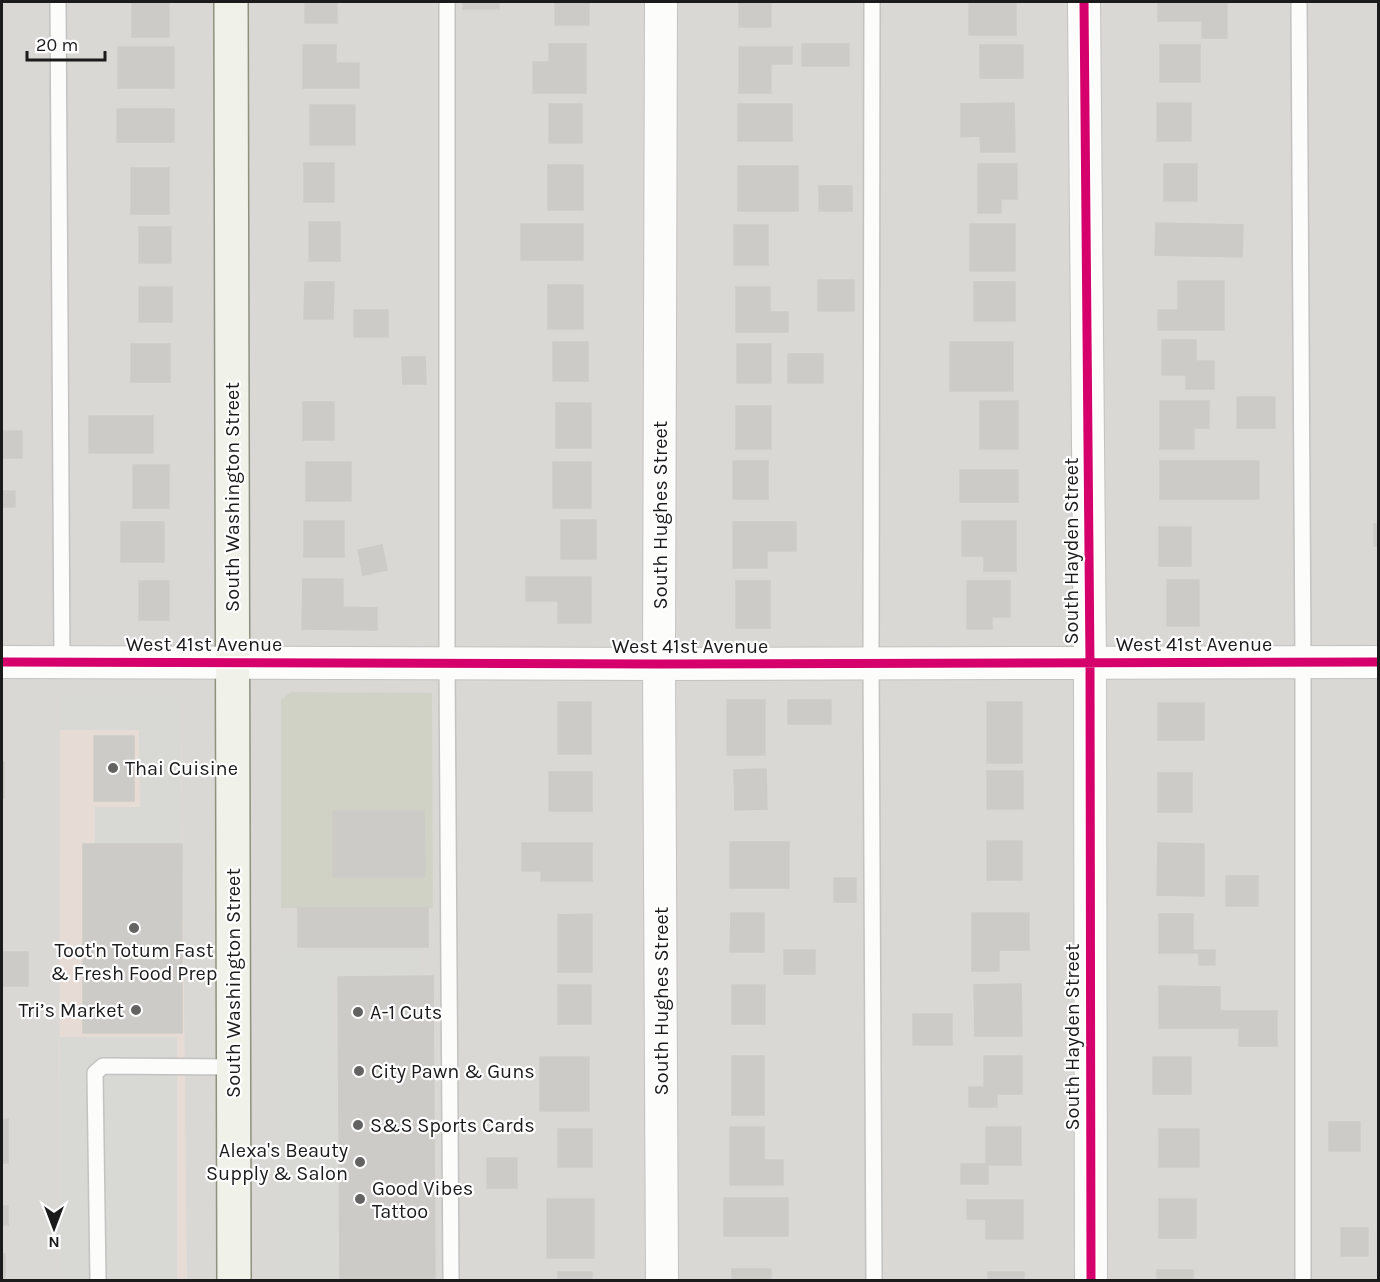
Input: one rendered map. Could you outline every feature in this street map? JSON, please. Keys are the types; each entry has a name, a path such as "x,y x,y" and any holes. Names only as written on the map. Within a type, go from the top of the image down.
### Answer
{"main road":[{"name":"South Washington Street","path":"231,2 234,1281"}],"street":[{"name":"South Hughes Street","path":"661,2 659,664 662,1281"},
{"name":"South Hayden Street","path":"1084,2 1090,663 1091,1281"},
{"name":"West 41st Avenue","path":"2,662 447,664 1378,662"}],"lane":[{"path":"58,2 62,662"},
{"path":"447,2 447,664 451,1281"},
{"path":"872,2 871,663 874,1281"},
{"path":"1299,2 1303,662 1303,1281"},
{"path":"98,1281 95,1073 103,1066 233,1067"}],"shaded area":[{"path":"2,2 1378,2 1378,1280 2,1280"},
{"path":"291,692 432,693 433,908 281,908 281,700"},
{"path":"164,693 181,702 187,1280 59,1280 60,694"},
{"path":"164,693 181,702 182,844 95,844 95,807 140,807 139,730 60,730 60,694"},
{"path":"282,950 420,950 419,976 333,977 335,1280 280,1280"},
{"path":"60,1037 177,1037 177,1280 59,1280"}],"building":[{"path":"132,2 169,2 169,37 132,37"},
{"path":"305,2 337,2 337,23 305,23"},
{"path":"463,2 499,2 499,9 463,9"},
{"path":"555,2 589,2 589,25 555,25"},
{"path":"739,2 771,2 771,27 739,27"},
{"path":"969,2 1016,2 1016,35 969,35"},
{"path":"1158,2 1227,2 1227,38 1202,38 1202,21 1158,21"},
{"path":"549,44 586,44 586,93 533,93 533,62 549,62"},
{"path":"802,44 849,44 849,66 802,66"},
{"path":"303,45 336,45 336,63 359,63 359,88 303,88"},
{"path":"980,45 1023,45 1023,78 980,78"},
{"path":"1160,45 1200,45 1200,82 1160,82"},
{"path":"118,47 174,47 174,88 118,88"},
{"path":"739,47 792,47 792,64 771,64 771,93 739,93"},
{"path":"1014,103 1015,152 981,152 980,136 961,137 961,104"},
{"path":"1157,103 1191,103 1191,141 1157,141"},
{"path":"549,104 582,104 582,143 549,143"},
{"path":"738,104 792,104 792,141 738,141"},
{"path":"310,105 355,105 355,145 310,145"},
{"path":"117,109 174,109 174,142 117,142"},
{"path":"304,163 334,163 334,202 304,202"},
{"path":"978,164 1017,164 1017,199 1001,199 1001,213 978,213"},
{"path":"1164,164 1197,164 1197,201 1164,201"},
{"path":"548,165 583,165 583,210 548,210"},
{"path":"738,166 798,166 798,211 738,211"},
{"path":"131,168 169,168 169,214 131,214"},
{"path":"819,186 852,186 852,211 819,211"},
{"path":"309,222 340,222 340,261 309,261"},
{"path":"1156,223 1243,225 1242,257 1155,255"},
{"path":"521,224 583,224 583,260 521,260"},
{"path":"970,224 1015,224 1015,271 970,271"},
{"path":"734,225 768,225 768,265 734,265"},
{"path":"139,227 171,227 171,263 139,263"},
{"path":"818,280 854,280 854,311 818,311"},
{"path":"1178,281 1224,281 1224,330 1158,330 1158,310 1178,310"},
{"path":"305,282 334,282 333,319 304,319"},
{"path":"974,282 1015,282 1015,321 974,321"},
{"path":"548,285 583,285 583,329 548,329"},
{"path":"139,287 172,287 172,322 139,322"},
{"path":"736,287 770,287 770,312 788,312 788,332 736,332"},
{"path":"354,310 388,310 388,337 354,337"},
{"path":"1162,340 1196,340 1196,361 1214,361 1214,389 1186,389 1186,375 1162,375"},
{"path":"553,342 588,342 588,381 553,381"},
{"path":"950,342 1013,342 1013,391 950,391"},
{"path":"131,344 170,344 170,382 131,382"},
{"path":"737,344 771,344 771,383 737,383"},
{"path":"788,354 823,354 823,383 788,383"},
{"path":"402,357 425,357 426,384 403,384"},
{"path":"1237,397 1275,397 1275,428 1237,428"},
{"path":"980,401 1018,401 1018,449 980,449"},
{"path":"1160,401 1209,401 1209,428 1194,428 1194,449 1160,449"},
{"path":"303,402 334,402 334,440 303,440"},
{"path":"556,403 591,403 591,448 556,448"},
{"path":"736,406 771,406 771,449 736,449"},
{"path":"89,416 153,416 153,453 89,453"},
{"path":"2,431 22,431 22,458 2,458"},
{"path":"733,461 768,461 768,499 733,499"},
{"path":"1160,461 1259,461 1259,499 1160,499"},
{"path":"306,462 351,462 351,501 306,501"},
{"path":"553,462 591,462 591,508 553,508"},
{"path":"133,465 169,465 169,508 133,508"},
{"path":"960,470 1018,470 1018,502 960,502"},
{"path":"2,491 15,491 15,507 2,507"},
{"path":"561,520 596,520 596,559 561,559"},
{"path":"304,521 344,521 344,557 304,557"},
{"path":"962,521 1016,521 1016,571 984,571 984,556 962,556"},
{"path":"121,522 164,522 164,562 121,562"},
{"path":"733,522 796,522 796,551 767,551 767,568 733,568"},
{"path":"1374,524 1378,524 1378,546 1374,546"},
{"path":"1159,527 1191,527 1191,566 1159,566"},
{"path":"382,545 387,570 363,575 358,550"},
{"path":"526,577 591,577 591,623 558,623 558,601 526,601"},
{"path":"303,579 343,579 343,607 377,608 377,630 302,629"},
{"path":"1167,580 1199,580 1199,626 1167,626"},
{"path":"139,581 169,581 169,620 139,620"},
{"path":"736,581 770,581 770,628 736,628"},
{"path":"967,581 1010,581 1010,617 992,617 992,629 967,629"},
{"path":"727,700 765,700 765,755 727,755"},
{"path":"788,700 831,700 831,724 788,724"},
{"path":"558,702 591,702 591,754 558,754"},
{"path":"987,702 1022,702 1022,763 987,763"},
{"path":"1158,703 1204,703 1204,740 1158,740"},
{"path":"94,736 134,736 134,801 94,801"},
{"path":"2,762 4,762 4,798 2,798"},
{"path":"766,769 767,809 735,810 734,770"},
{"path":"987,771 1023,771 1023,809 987,809"},
{"path":"549,772 592,772 592,811 549,811"},
{"path":"1158,773 1192,773 1192,812 1158,812"},
{"path":"333,811 424,811 425,877 333,877"},
{"path":"987,841 1022,841 1022,880 987,880"},
{"path":"730,842 789,842 789,888 730,888"},
{"path":"522,843 592,843 592,881 541,881 541,871 522,871"},
{"path":"1158,843 1204,844 1204,896 1157,895"},
{"path":"83,844 182,844 182,1033 83,1033"},
{"path":"1226,876 1258,876 1258,906 1226,906"},
{"path":"834,878 856,878 856,902 834,902"},
{"path":"298,908 428,908 428,947 298,947"},
{"path":"731,913 764,913 764,952 730,952"},
{"path":"972,913 1029,913 1029,950 999,950 999,971 972,971"},
{"path":"592,914 592,972 558,972 558,915"},
{"path":"1159,914 1193,914 1193,950 1215,950 1215,965 1199,965 1199,953 1159,953"},
{"path":"784,950 815,950 815,974 784,974"},
{"path":"2,952 28,952 28,986 2,986"},
{"path":"433,976 435,1280 340,1280 338,977"},
{"path":"1021,984 1022,1036 975,1036 974,985"},
{"path":"558,985 591,985 591,1024 558,1024"},
{"path":"732,985 765,985 765,1024 732,1024"},
{"path":"1159,986 1220,987 1220,1011 1277,1011 1277,1046 1239,1046 1239,1028 1159,1028"},
{"path":"913,1014 952,1014 952,1045 913,1045"},
{"path":"732,1056 764,1056 764,1115 732,1115"},
{"path":"984,1056 1022,1056 1022,1094 997,1094 997,1107 969,1107 969,1087 984,1087"},
{"path":"540,1057 589,1057 589,1111 540,1111"},
{"path":"1153,1057 1191,1057 1191,1094 1153,1094"},
{"path":"8,1119 8,1163 2,1163 2,1120"},
{"path":"1329,1122 1360,1122 1360,1151 1329,1151"},
{"path":"730,1127 764,1127 764,1160 783,1160 783,1185 730,1185"},
{"path":"986,1127 1021,1127 1021,1165 988,1165 988,1184 961,1184 961,1164 986,1164"},
{"path":"558,1129 592,1129 592,1167 558,1167"},
{"path":"1159,1129 1199,1129 1199,1167 1159,1167"},
{"path":"487,1158 517,1158 517,1188 487,1188"},
{"path":"724,1198 788,1198 788,1236 724,1236"},
{"path":"547,1199 594,1199 594,1258 547,1258"},
{"path":"1159,1199 1196,1199 1196,1238 1159,1238"},
{"path":"967,1200 1023,1200 1023,1239 986,1239 986,1219 967,1219"},
{"path":"2,1206 8,1206 8,1225 2,1225"},
{"path":"1341,1228 1368,1228 1368,1256 1341,1256"},
{"path":"2,1254 5,1254 5,1280 2,1280"},
{"path":"732,1269 771,1269 771,1280 732,1280"},
{"path":"1157,1270 1193,1270 1193,1280 1157,1280"},
{"path":"558,1272 592,1272 592,1280 558,1280"},
{"path":"988,1272 1024,1272 1024,1280 988,1280"}],"cycle path":[{"path":"1084,2 1090,663 1091,1280"},
{"path":"2,662 659,664 1378,662"}],"place":[{"name":"Thai Cuisine","path":"113,768"},
{"name":"Toot'n Totum Fast & Fresh Food Prep","path":"134,928"},
{"name":"Tri’s Market","path":"136,1010"},
{"name":"A-1 Cuts","path":"358,1012"},
{"name":"City Pawn & Guns","path":"359,1071"},
{"name":"S&S Sports Cards","path":"358,1125"},
{"name":"Alexa's Beauty Supply & Salon","path":"360,1162"},
{"name":"Good Vibes Tattoo","path":"360,1199"}]}
